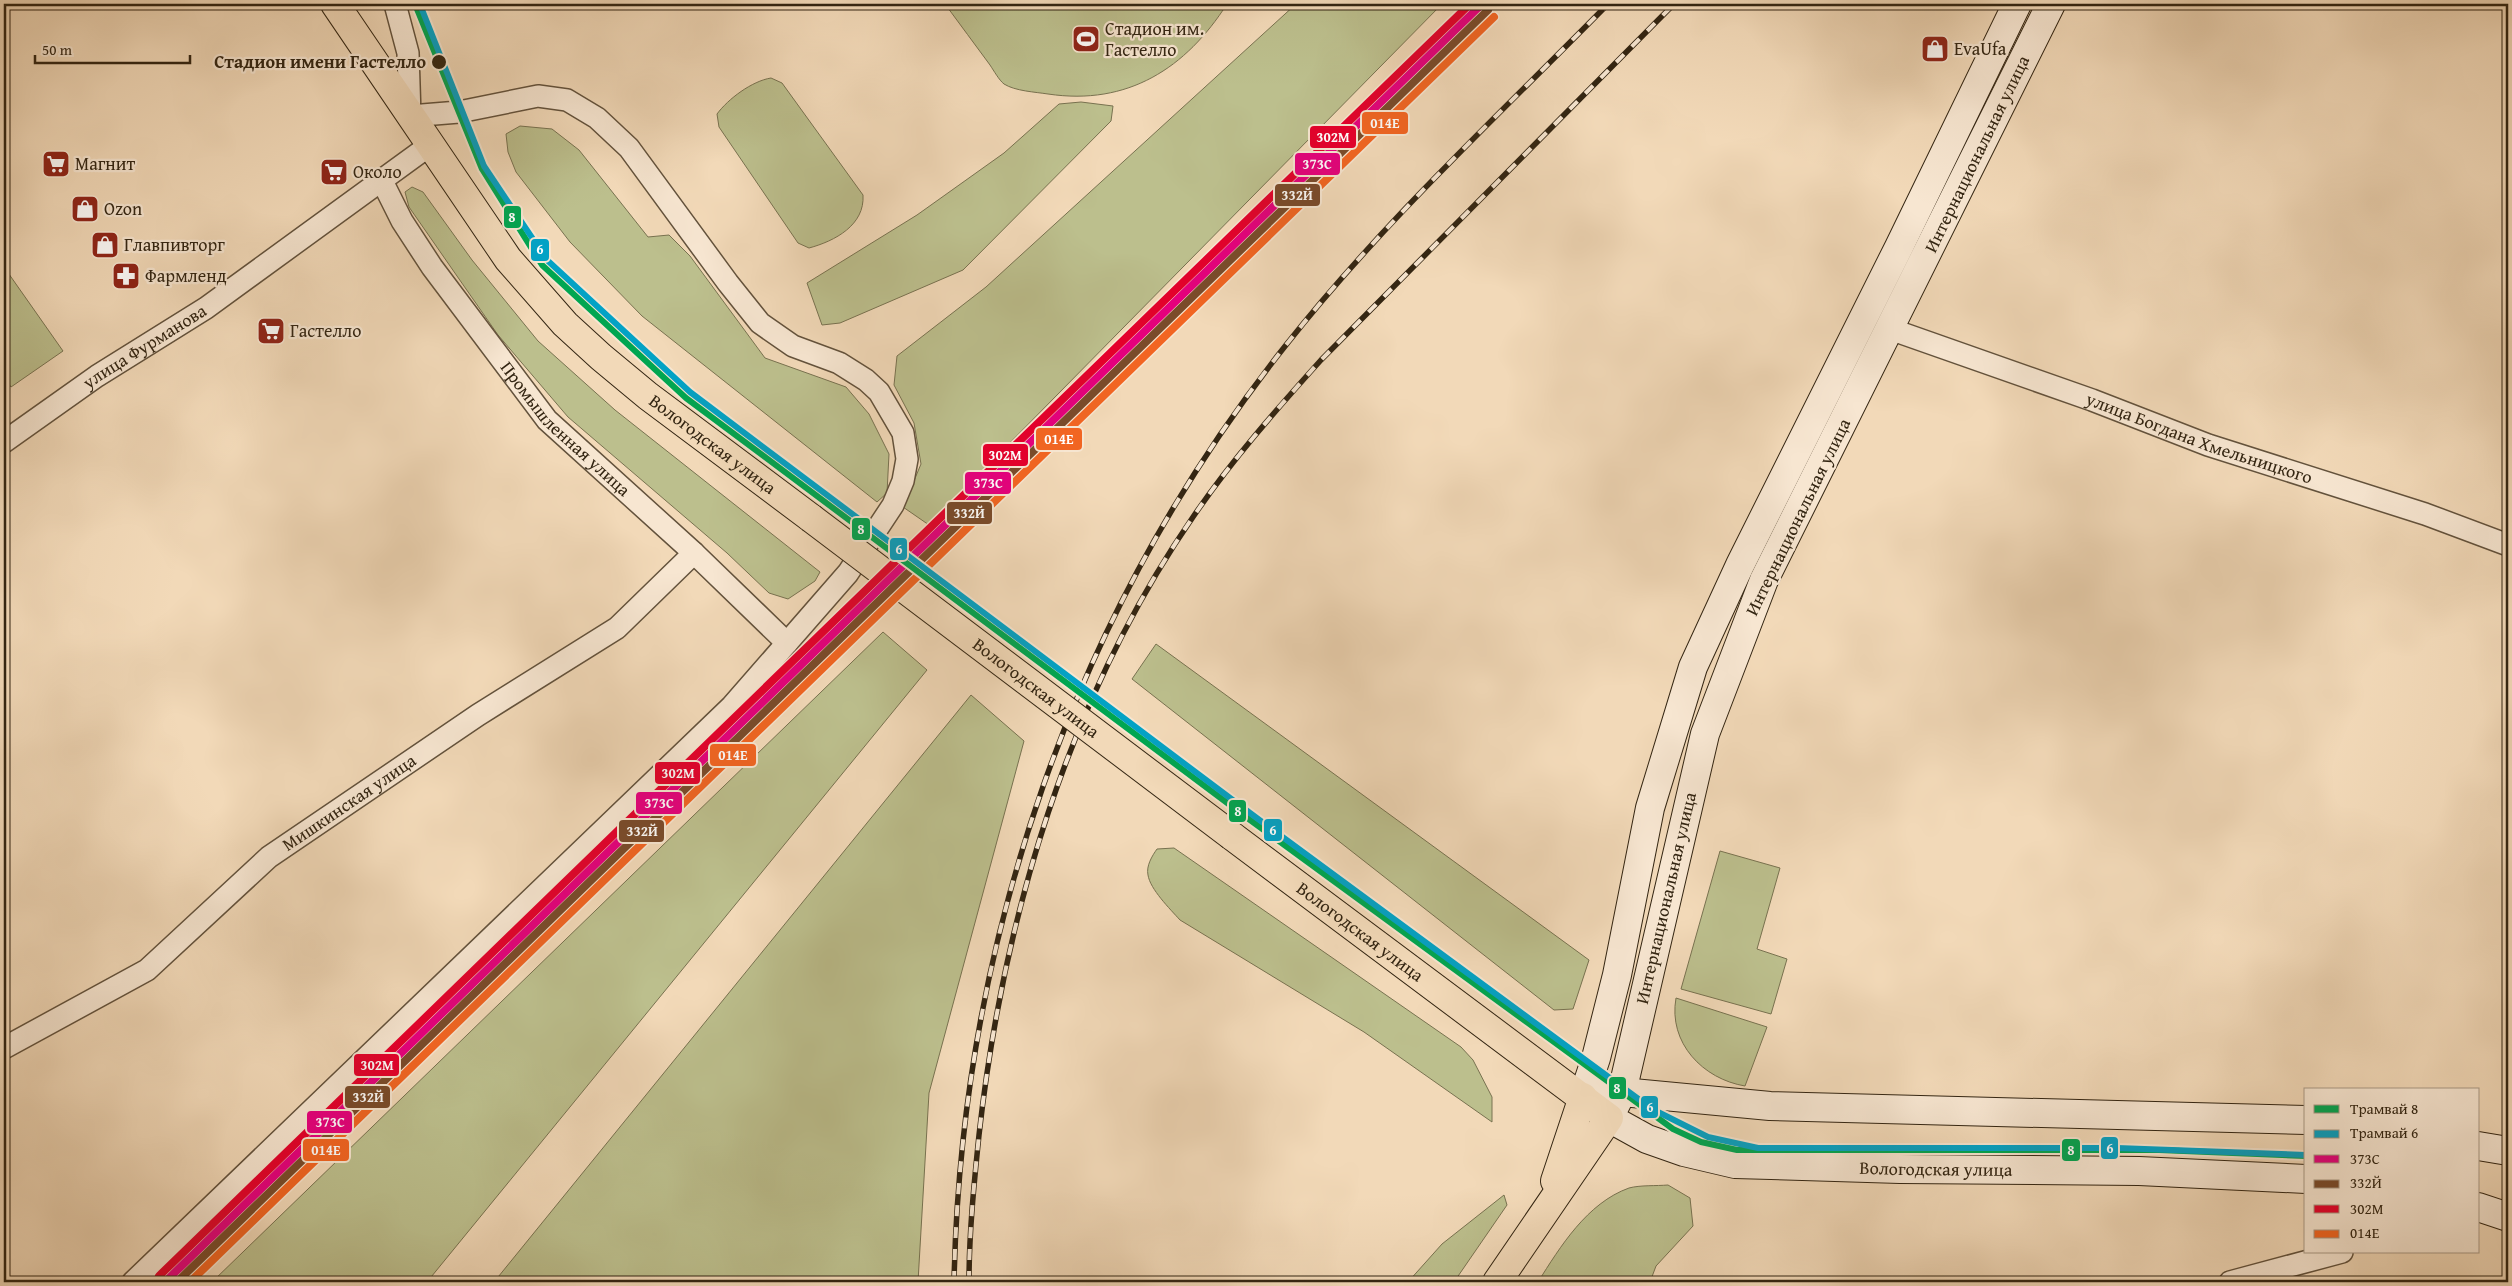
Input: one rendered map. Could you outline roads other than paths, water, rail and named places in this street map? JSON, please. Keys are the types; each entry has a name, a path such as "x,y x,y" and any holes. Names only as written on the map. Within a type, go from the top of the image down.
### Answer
{"main road":[{"name":"Вологодская улица","path":"335,4 508,259 565,324 600,357 1232,836 1609,1118 1647,1139 1684,1152 1735,1164 1900,1169 2139,1171 2304,1180"},
{"name":"Интернациональная улица","path":"1583,1097 1596,1058 1618,975 1650,808 1693,667 1740,564 1895,256 2016,4"},
{"name":"Интернациональная улица","path":"1609,1118 1622,1092 1705,734 1764,580 2052,4"},
{"path":"1545,1211 1583,1097 1622,1092 1770,1106 2304,1120"},
{"path":"1497,1282 1609,1118"},
{"path":"2480,1146 2508,1151"}],"street":[{"path":"133,1282 732,706 848,573 893,505 903,481 907,459 903,433 879,392 866,380 839,364 793,346 760,323 728,283 629,148 596,118 567,100 538,96 459,112 410,116 408,53 395,4"},
{"name":"улица Фурманова","path":"4,442 97,376 206,308 430,145"},
{"name":"Промышленная улица","path":"382,181 402,220 432,267 547,420 694,552 787,643"},
{"name":"улица Богдана Хмельницкого","path":"1890,330 2092,400 2208,445 2424,514 2508,545"},
{"name":"Мишкинская улица","path":"4,1048 147,970 269,857 478,715 617,628 694,552"},
{"path":"2230,1282 2335,1254"}],"railway":[{"path":"954,1282 962,1155 979,1030 1006,907 1043,786 1090,669 1146,556 1211,448 1286,345 1323,300 1362,255 1442,170 1608,4"},
{"path":"969,1282 970,1245 979,1135 990,1054 1005,973 1024,892 1048,813 1077,735 1110,660 1149,587 1193,517 1238,456 1321,360 1674,4"}],"tram line":[{"name":"8","path":"415,4 482,169 542,265 686,398 1246,817 1673,1129 1701,1142 1737,1150 2159,1150 2304,1156"},
{"name":"6","path":"421,7 484,166 547,260 690,392 1250,813 1652,1109 1708,1137 1758,1148 2117,1148 2304,1155"}],"place":[{"name":"Стадион им. Гастелло","path":"1086,39"},
{"name":"EvaUfa","path":"1935,49"},
{"name":"Стадион имени Гастелло","path":"439,62"},
{"name":"Магнит","path":"56,164"},
{"name":"Около","path":"334,172"},
{"name":"Ozon","path":"85,209"},
{"name":"Главпивторг","path":"105,245"},
{"name":"Фармленд","path":"126,276"},
{"name":"Гастелло","path":"271,331"}]}
